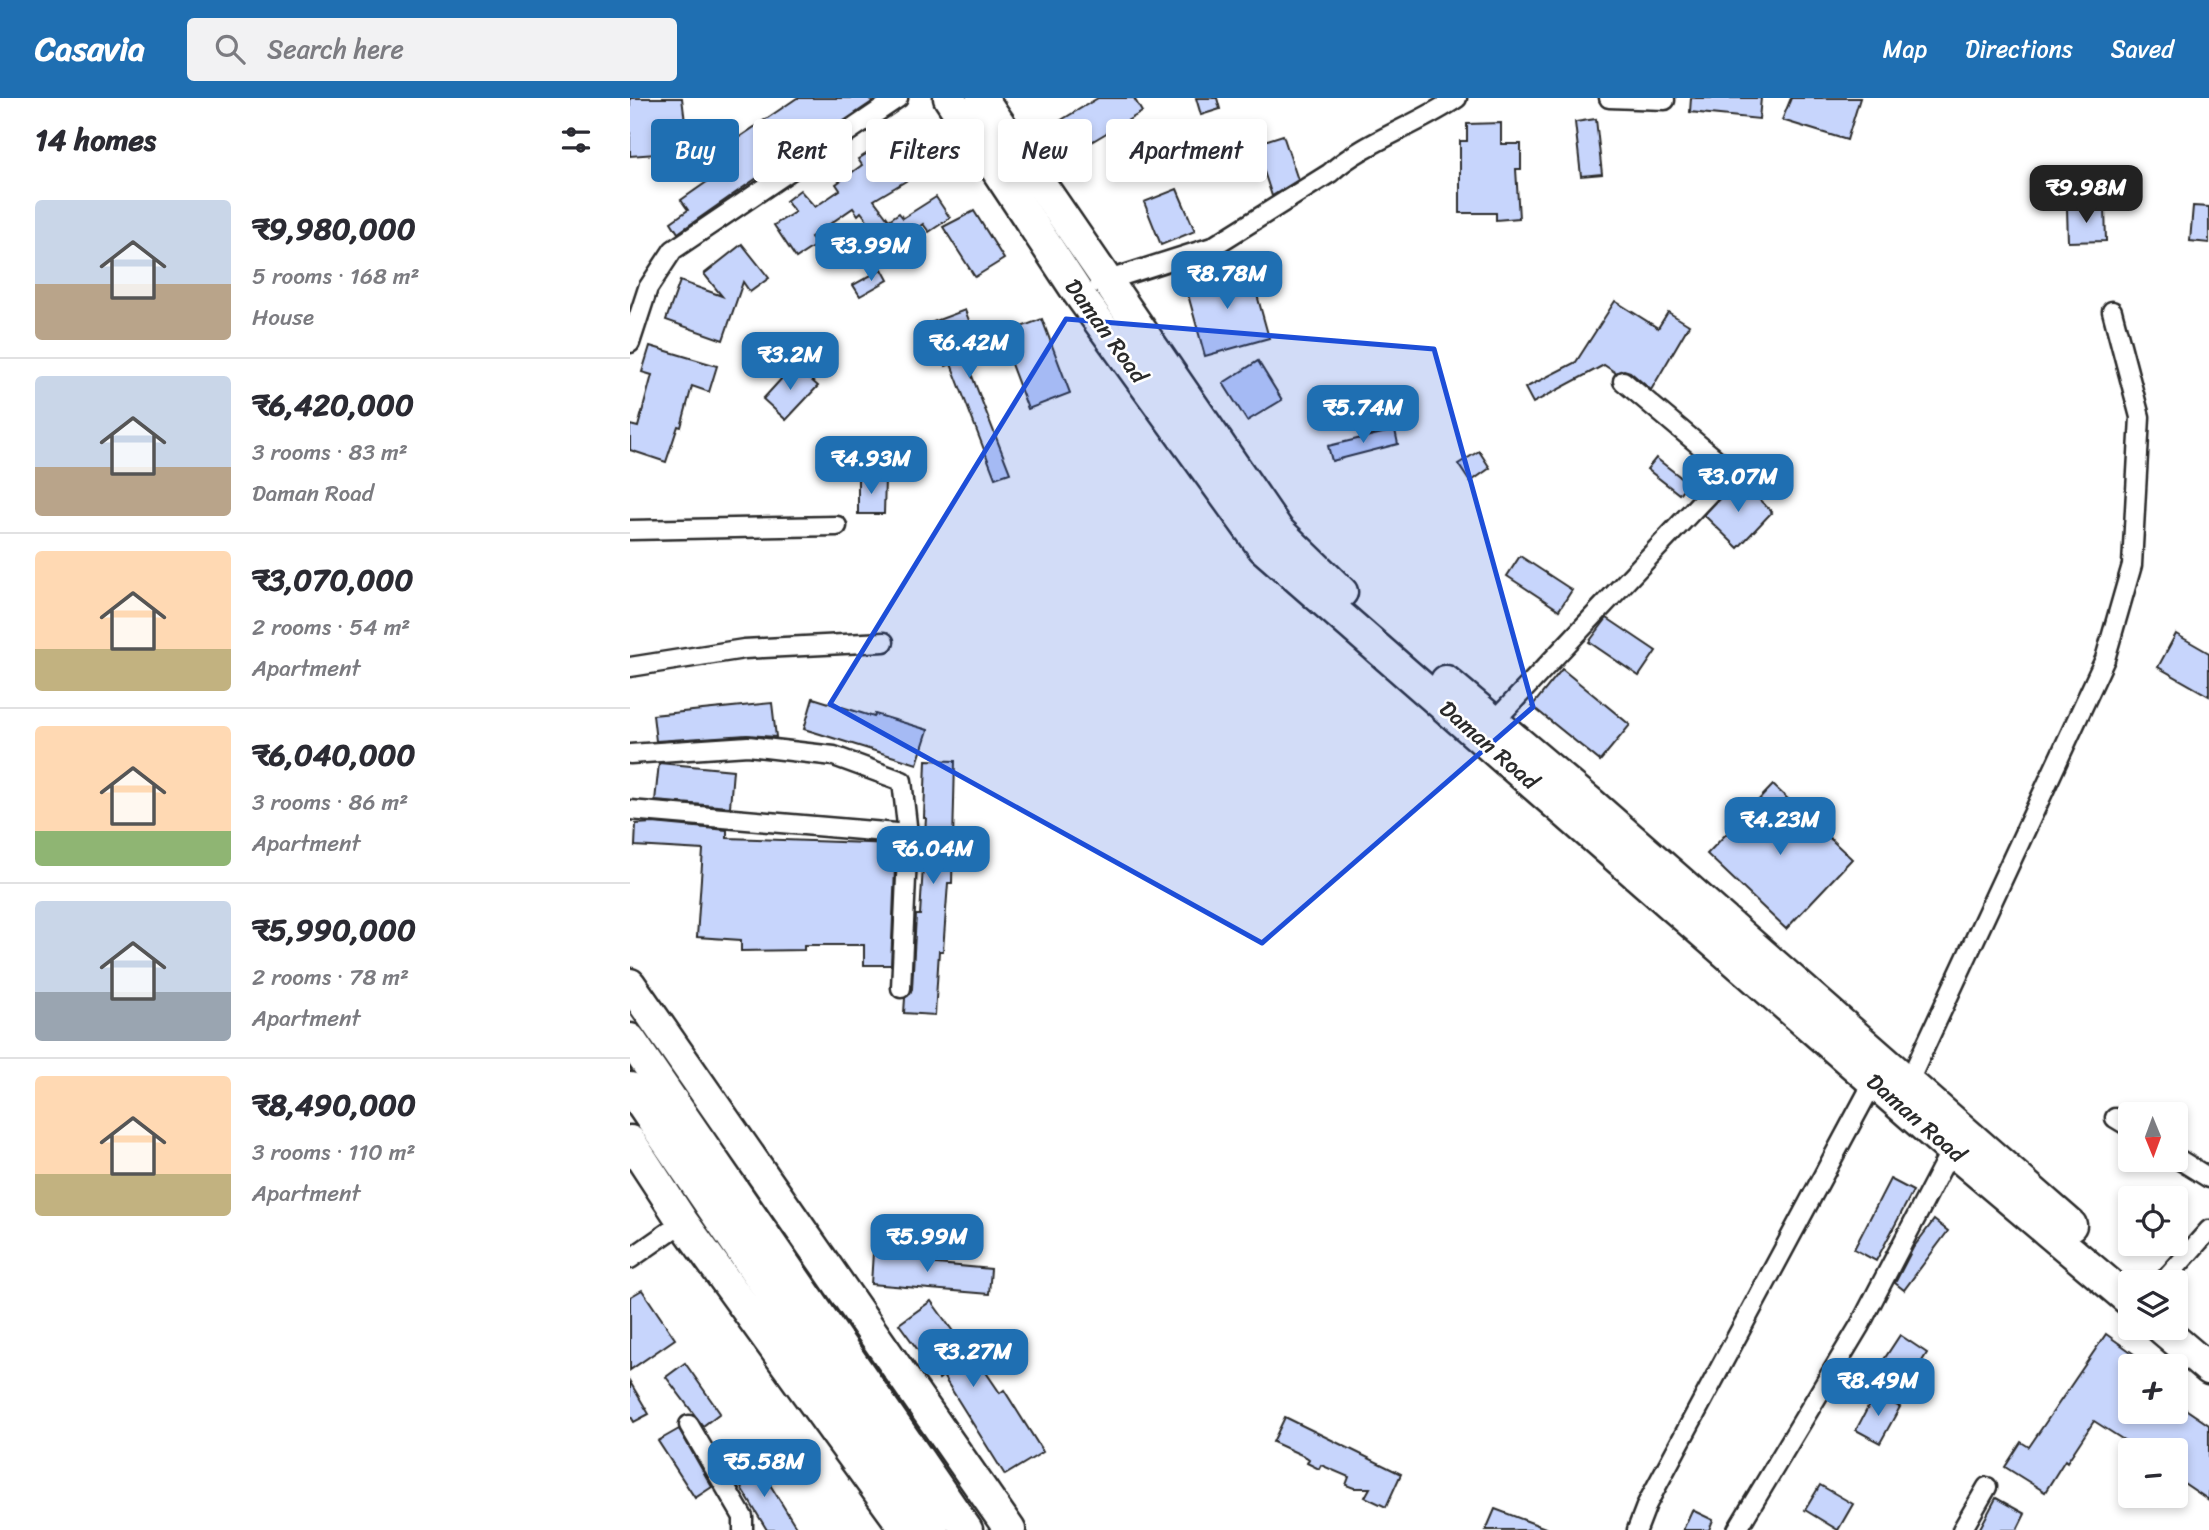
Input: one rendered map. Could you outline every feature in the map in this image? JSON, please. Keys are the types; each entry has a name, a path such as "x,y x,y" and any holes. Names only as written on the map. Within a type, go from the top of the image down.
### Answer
{"main road":[{"name":"Daman Road","path":"949,98 1076,290 1263,548 1487,729 1892,1086 1959,1141 2118,1290"},
{"path":"982,98 1278,530 1487,729"},
{"path":"630,984 1010,1530"},
{"path":"630,1039 967,1530"},
{"path":"630,1088 933,1530"},
{"path":"630,1141 683,1222 906,1530"},
{"path":"1959,1141 2122,1270"},
{"path":"2188,1326 2209,1345"},
{"path":"2175,1340 2209,1369"}],"street":[{"path":"630,343 648,288 673,250 898,98"},
{"path":"1076,290 1212,247 1330,173 1343,161 1435,113 1457,98"},
{"path":"1609,98 1665,100"},
{"path":"1637,1530 1647,1504 1892,1086 2105,659 2133,565 2140,417 2112,311"},
{"path":"1487,729 1730,471 1623,381"},
{"path":"630,530 838,526"},
{"path":"630,667 744,649 884,642"},
{"path":"630,754 748,746 834,756 902,781 908,834 901,988"},
{"path":"630,810 908,834"},
{"path":"1737,1530 1860,1325 1959,1141"},
{"path":"2188,1165 2209,1178"},
{"path":"630,1259 683,1222"},
{"path":"2174,1270 2209,1230"},
{"path":"689,1424 743,1517 743,1530"},
{"path":"1962,1530 1987,1486"}],"highlighted area":[{"path":"1066,319 1434,349 1533,707 1262,943 830,704"}],"building":[{"path":"630,98 682,98 685,119 651,119 651,154 630,156"},
{"path":"797,98 869,98 872,102 847,119 766,119"},
{"path":"1098,98 1134,98 1142,112 1130,119 1106,119 1106,133 1092,142 1092,119 1063,119"},
{"path":"1196,98 1217,98 1220,109 1201,115"},
{"path":"1691,98 1761,98 1759,119 1690,112"},
{"path":"1791,98 1860,98 1847,140 1782,120"},
{"path":"1596,119 1602,174 1581,176 1575,122"},
{"path":"1501,123 1501,144 1521,144 1521,169 1516,169 1519,218 1496,220 1496,213 1460,213 1460,141 1467,141 1467,124"},
{"path":"753,128 753,181 678,233 671,222 688,210 681,200 707,182 739,182 739,137"},
{"path":"1283,135 1298,180 1272,196 1267,181 1267,140"},
{"path":"866,154 866,182 904,182 874,200 889,220 899,213 903,218 936,197 950,218 929,232 923,224 889,249 861,212 858,215 853,208 811,237 816,245 796,258 774,225 795,212 786,201 800,190 815,207 840,190 836,184 839,182 852,182 852,172 862,165 858,159"},
{"path":"1177,189 1195,231 1161,245 1144,202"},
{"path":"2193,206 2209,207 2209,243 2190,241"},
{"path":"2105,207 2106,241 2068,242 2067,208"},
{"path":"974,211 1004,259 975,277 943,227"},
{"path":"742,244 769,278 750,292 743,282 723,340 666,320 680,281 722,296 704,274"},
{"path":"1249,266 1269,338 1205,356 1185,284"},
{"path":"882,269 888,280 860,296 853,285"},
{"path":"1615,301 1658,328 1668,312 1689,325 1651,390 1630,372 1624,370 1616,373 1604,365 1533,403 1525,388 1576,362"},
{"path":"965,310 981,352 965,358 1010,473 995,478 951,364 946,366 930,323"},
{"path":"1042,319 1070,393 1028,409 1000,335"},
{"path":"650,346 717,366 709,392 692,386 681,427 678,426 666,462 630,450 630,425 638,427 652,375 642,372"},
{"path":"1258,361 1282,400 1247,421 1223,383"},
{"path":"794,365 818,386 786,420 763,399"},
{"path":"1395,430 1398,444 1332,461 1328,446"},
{"path":"1479,451 1490,468 1470,482 1458,464"},
{"path":"1656,458 1688,483 1679,494 1647,469"},
{"path":"858,477 885,478 884,514 858,514"},
{"path":"1738,479 1772,512 1738,548 1704,515"},
{"path":"1520,556 1572,590 1559,610 1507,576"},
{"path":"1607,618 1656,651 1639,676 1589,642"},
{"path":"2176,634 2209,653 2209,696 2158,667"},
{"path":"1562,669 1630,725 1600,761 1532,706"},
{"path":"813,698 928,730 917,764 804,729"},
{"path":"772,703 776,737 747,735 656,741 653,715"},
{"path":"926,760 955,761 952,883 948,883 943,951 939,951 935,1015 904,1013 905,998 912,989 916,915 920,915 926,818"},
{"path":"659,763 733,770 730,807 655,801"},
{"path":"1773,785 1852,859 1786,929 1707,854"},
{"path":"653,823 727,830 727,838 896,844 891,965 864,965 864,945 804,945 804,950 741,951 741,940 697,937 703,850 635,846 636,824"},
{"path":"1890,1179 1913,1191 1876,1261 1854,1249"},
{"path":"1934,1220 1948,1231 1904,1290 1895,1283 1913,1248"},
{"path":"873,1252 928,1256 927,1263 991,1269 989,1294 871,1284"},
{"path":"642,1290 675,1339 630,1370 630,1297"},
{"path":"931,1301 981,1370 983,1368 1000,1393 1004,1390 1043,1452 1005,1475 943,1376 939,1379 899,1324"},
{"path":"2106,1334 2134,1354 2118,1354 2118,1424 2188,1424 2188,1411 2209,1425 2209,1500 2188,1486 2188,1438 2121,1438 2094,1421 2045,1492 2005,1467 2021,1442 2029,1447"},
{"path":"1900,1335 1927,1353 1909,1382 1881,1364"},
{"path":"685,1363 720,1413 703,1426 666,1377"},
{"path":"630,1382 649,1414 634,1422 630,1415"},
{"path":"1875,1394 1900,1407 1880,1443 1856,1430"},
{"path":"1285,1417 1401,1474 1386,1507 1365,1497 1370,1488 1346,1485 1349,1477 1321,1465 1319,1469 1307,1463 1309,1459 1306,1457 1273,1442"},
{"path":"679,1429 712,1487 695,1498 658,1441"},
{"path":"756,1462 798,1530 767,1530 734,1476"},
{"path":"1820,1485 1853,1504 1838,1530 1805,1510"},
{"path":"1996,1498 2025,1514 2017,1530 1979,1530"},
{"path":"1495,1509 1548,1529 1486,1530"},
{"path":"1692,1510 1713,1520 1709,1530 1683,1530"}]}
